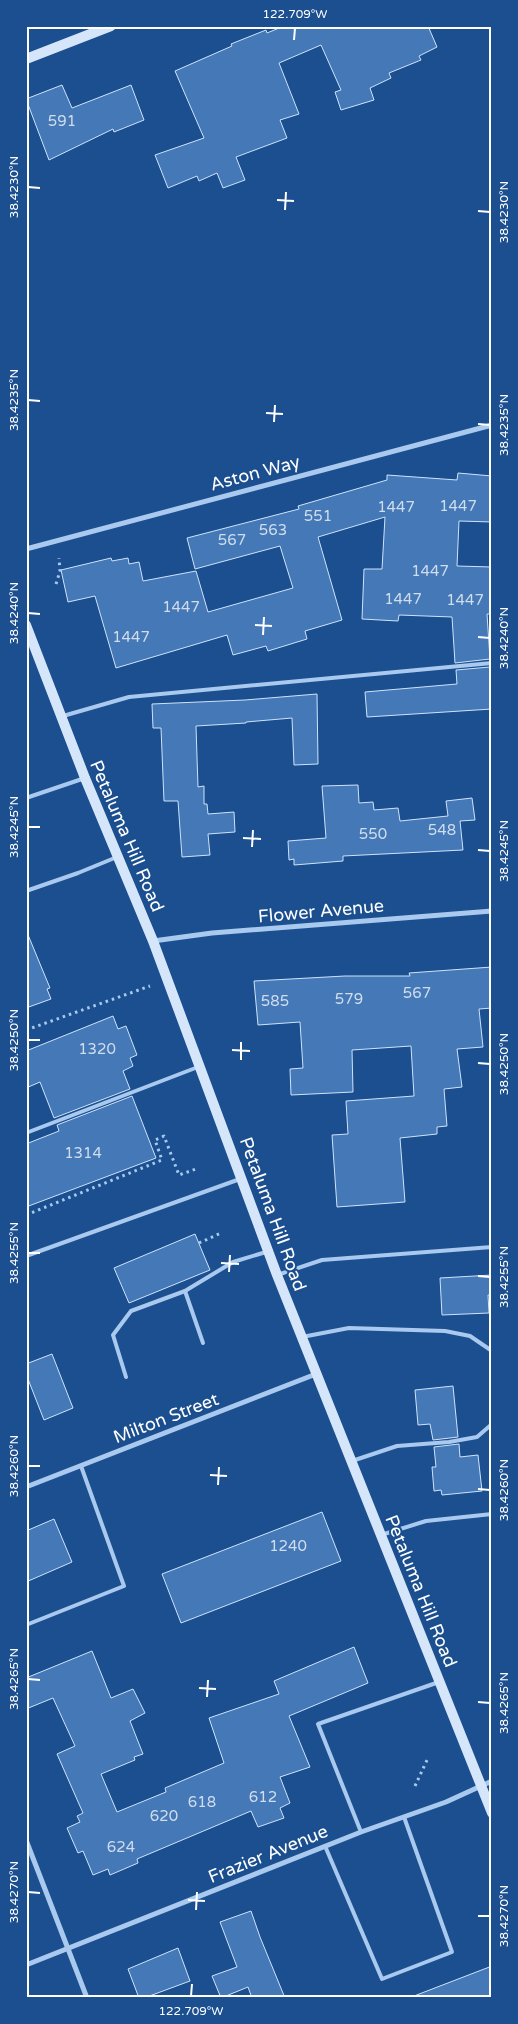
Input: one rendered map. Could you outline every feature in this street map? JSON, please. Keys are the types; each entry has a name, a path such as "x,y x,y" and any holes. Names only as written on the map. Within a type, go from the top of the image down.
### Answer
{"main road":[{"path":"26,59 111,26"},
{"name":"Petaluma Hill Road","path":"26,625 60,716 153,941 277,1275 492,1813"}],"street":[{"name":"Aston Way","path":"26,549 492,425"},
{"name":"Flower Avenue","path":"153,941 212,933 492,911"},
{"name":"Milton Street","path":"26,1487 317,1374"},
{"name":"Frazier Avenue","path":"26,1965 361,1832 446,1802 492,1782"},
{"path":"26,1840 88,1998"}],"lane":[{"path":"60,716 129,697 492,663"},
{"path":"26,798 85,778"},
{"path":"26,891 117,857"},
{"path":"26,1132 200,1066"},
{"path":"26,1256 242,1178"},
{"path":"277,1275 322,1260 492,1247"},
{"path":"126,1377 113,1335 131,1311 185,1291 233,1262 268,1251"},
{"path":"185,1291 203,1343"},
{"path":"302,1337 349,1328 444,1331 470,1336 492,1351"},
{"path":"352,1461 397,1446 449,1442 477,1437 492,1424"},
{"path":"26,1625 124,1586 81,1466"},
{"path":"381,1535 426,1521 492,1514"},
{"path":"361,1832 318,1724 439,1682"},
{"path":"325,1846 382,1979 452,1952 404,1817"}],"path":[{"path":"56,584 60,571 59,558"},
{"path":"26,1030 168,980"},
{"path":"26,1215 162,1160 155,1140 164,1136 179,1175 196,1169"},
{"path":"199,1243 221,1233"},
{"path":"415,1786 428,1758"}],"building":[{"path":"284,26 428,26 437,47 419,56 421,60 389,73 391,78 370,88 374,100 341,110 335,92 341,90 321,45 279,63 299,114 280,120 287,138 236,157 245,180 223,188 217,173 199,181 197,176 168,188 155,155 204,138 175,71 232,46 231,44 266,30 267,33"},
{"path":"62,85 72,108 131,85 144,120 114,132 113,129 49,160 26,99"},
{"path":"458,473 492,476 492,522 459,521 457,566 492,567 492,614 487,614 490,659 455,663 452,617 399,615 398,621 362,619 364,569 382,569 385,517 318,537 342,620 305,631 307,639 268,651 266,646 233,655 227,635 116,668 95,596 68,602 61,570 111,558 112,561 128,558 129,564 139,562 143,581 196,571 208,612 293,588 280,546 195,569 187,538 299,509 298,506 387,480 387,475 457,480"},
{"path":"490,667 492,709 367,717 365,692 457,684 456,670"},
{"path":"317,694 318,764 294,765 292,718 196,726 198,787 204,786 204,804 207,804 208,814 234,812 235,832 208,834 210,855 182,857 178,801 164,801 161,728 153,728 152,704 245,700"},
{"path":"358,785 359,803 373,802 374,810 398,808 400,821 448,816 446,801 472,798 475,820 460,821 463,850 343,856 343,861 294,865 294,859 289,860 288,841 326,838 322,786"},
{"path":"26,930 50,988 47,989 51,999 26,1008"},
{"path":"492,967 492,1008 479,1009 483,1047 457,1049 462,1087 444,1089 447,1126 437,1127 437,1134 400,1138 405,1202 337,1207 332,1135 348,1134 346,1101 414,1096 411,1046 352,1050 353,1092 291,1095 290,1069 303,1068 300,1022 258,1025 254,981 345,976 410,976 409,973"},
{"path":"113,1016 118,1029 126,1026 137,1055 130,1058 133,1066 123,1071 130,1089 54,1118 40,1082 26,1088 26,1051"},
{"path":"132,1096 156,1158 26,1207 26,1144 59,1131 57,1125"},
{"path":"195,1234 210,1270 129,1303 114,1268"},
{"path":"492,1275 492,1295 488,1295 489,1313 442,1315 440,1278"},
{"path":"52,1354 73,1408 44,1420 26,1374 26,1364"},
{"path":"453,1386 458,1437 433,1440 430,1424 418,1425 415,1390"},
{"path":"459,1444 460,1457 478,1455 482,1491 442,1495 441,1490 434,1491 432,1467 436,1467 434,1447"},
{"path":"322,1512 341,1561 181,1623 162,1574"},
{"path":"54,1519 72,1562 26,1582 26,1531"},
{"path":"354,1647 368,1683 289,1716 310,1767 280,1777 290,1803 280,1808 284,1818 258,1827 251,1811 137,1859 138,1863 110,1875 108,1869 93,1875 83,1851 78,1853 67,1828 80,1822 77,1816 83,1813 57,1754 75,1746 53,1698 26,1709 26,1678 92,1651 111,1698 133,1689 145,1713 130,1721 143,1754 134,1757 135,1760 101,1774 117,1812 166,1792 165,1788 224,1763 209,1718 279,1694 274,1681"},
{"path":"251,1911 285,1998 252,1998 248,1987 221,1998 212,1976 237,1967 220,1922"},
{"path":"178,1948 190,1981 144,1998 139,1998 128,1969"},
{"path":"492,1966 492,1998 414,1998 414,1996"}]}
